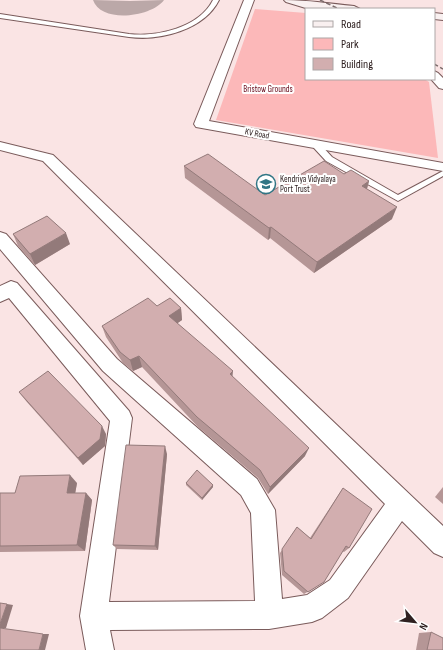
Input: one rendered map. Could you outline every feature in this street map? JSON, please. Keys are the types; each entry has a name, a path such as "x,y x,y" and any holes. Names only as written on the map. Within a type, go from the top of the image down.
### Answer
{"street":[{"name":"KV Road","path":"249,0 202,124 317,146 443,167"},
{"path":"290,0 315,7 334,8"},
{"path":"435,76 443,85"},
{"path":"0,146 48,158 443,544"},
{"path":"0,238 110,365 249,487 263,510 269,615"},
{"path":"0,295 11,288 121,418 94,616 100,650"},
{"path":"94,616 269,615 312,608 340,589 401,502"}],"lane":[{"path":"0,16 125,34 154,36 175,30 205,16 214,7 216,0"},
{"path":"317,146 329,159 398,198 443,173"}],"green space":[{"name":"Bristow Grounds","path":"255,9 305,13 305,80 426,80 429,82 438,158 216,120"}],"building":[{"path":"208,154 265,195 324,161 344,174 351,170 369,181 362,186 397,207 317,262 271,227 269,228 184,166"},
{"path":"47,216 66,233 30,254 13,234"},
{"path":"148,298 157,306 170,298 181,308 169,316 233,371 230,374 309,448 270,487 260,470 197,417 139,356 130,360 120,352 102,326"},
{"path":"48,371 102,426 100,439 78,458 19,392"},
{"path":"126,445 165,446 155,546 113,545"},
{"path":"197,470 213,485 202,498 186,483"},
{"path":"70,475 67,493 86,493 77,545 0,546 0,493 15,493 20,476"},
{"path":"343,488 372,509 349,548 346,546 324,582 308,592 284,571 282,549 297,527 311,539"},
{"path":"0,603 7,604 0,624"},
{"path":"0,628 43,634 39,650 0,650"},
{"path":"431,632 443,638 443,650 427,650"}],"taxiway":[{"path":"105,0 106,3 111,6 130,9 148,4 152,0"}],"railway":[{"path":"320,0 337,8"},
{"path":"435,65 443,69"}],"place":[{"name":"Kendriya Vidyalaya Port Trust","path":"266,184"}]}
